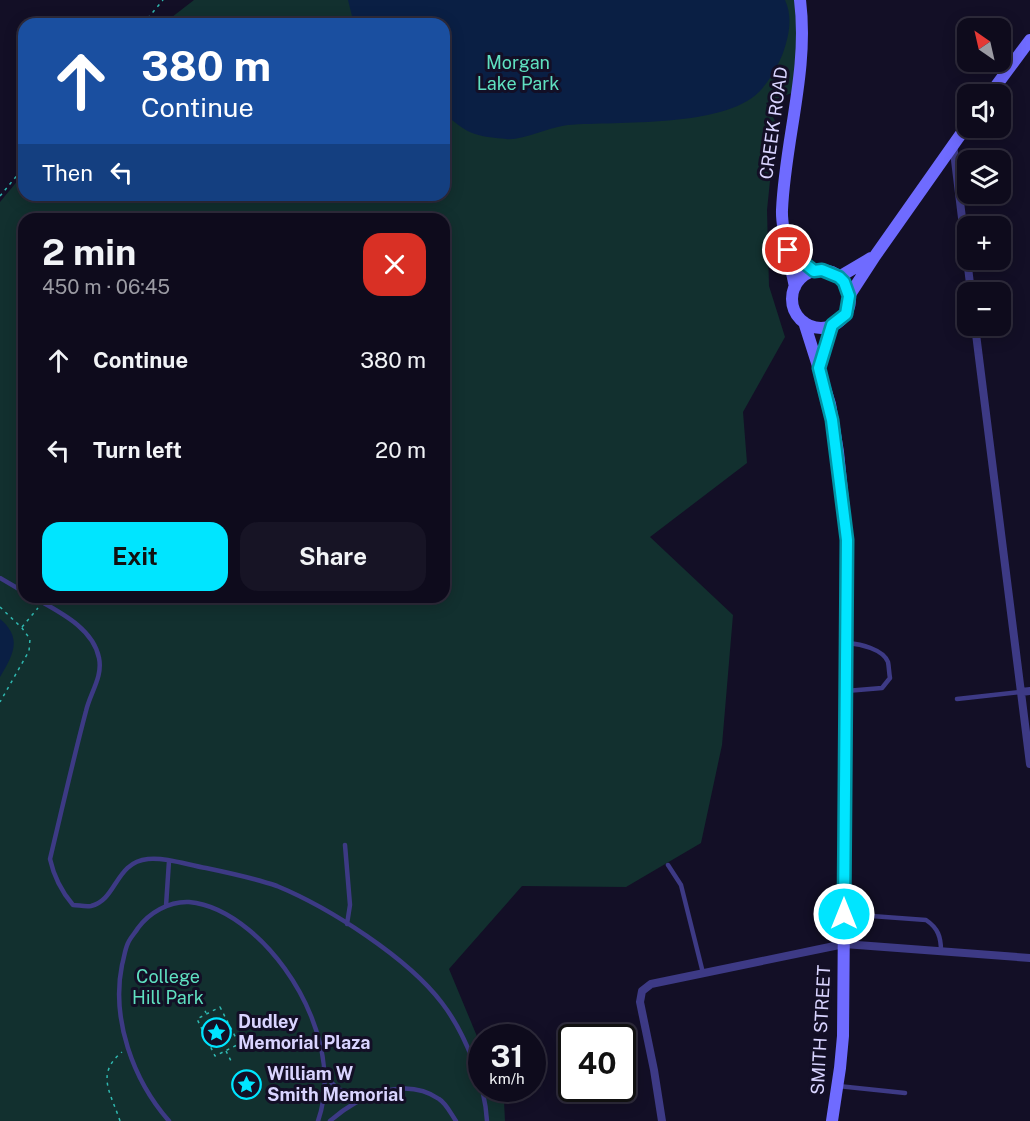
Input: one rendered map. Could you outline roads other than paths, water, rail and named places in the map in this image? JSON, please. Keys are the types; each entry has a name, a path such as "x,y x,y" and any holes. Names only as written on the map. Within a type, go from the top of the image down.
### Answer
{"street":[{"name":"CREEK ROAD","path":"795,287 781,213 802,56 803,24 800,0"},
{"path":"997,84 1030,40"},
{"path":"849,296 844,282 839,277 822,270 814,271 802,277 795,287 793,306 804,322 817,327 832,325 846,314 849,296 874,256 958,138"},
{"path":"953,144 970,282"},
{"path":"788,250 814,271"},
{"path":"839,277 874,256"},
{"name":"SMITH STREET","path":"804,322 830,404 847,540 843,1036 832,1121"},
{"path":"819,368 832,325"},
{"path":"976,336 1026,691 1030,764"},
{"path":"662,1121 640,1002 642,991 651,984 844,944 1030,958"}],"lane":[{"path":"0,578 18,588"},
{"path":"44,603 75,622 88,636 99,658 98,682 87,706 50,859 62,892 73,905 91,906 106,898 121,873 133,863 149,859 236,874 276,886 347,924 380,945 415,975 442,1004 462,1036 478,1074 488,1121"},
{"path":"846,691 882,688 890,678 888,662 884,656 861,644 847,643"},
{"path":"957,699 1026,691"},
{"path":"345,845 351,905 347,924"},
{"path":"166,906 169,861"},
{"path":"668,865 681,885 703,973"},
{"path":"169,1121 146,1088 128,1049 120,1017 119,980 127,944 144,919 166,906 187,902 211,907 235,918 259,938 284,966 301,993 315,1028 326,1074 333,1086 348,1094 365,1097"},
{"path":"844,914 926,920 939,933 941,951"},
{"path":"318,1121 323,1092 323,1059"},
{"path":"838,1086 904,1093"},
{"path":"330,1121 365,1097 392,1090 418,1090 440,1099 456,1121"}],"water":[{"name":"Morgan Lake Park","path":"348,0 785,0 789,13 789,26 783,53 773,74 759,92 743,104 721,112 696,117 568,125 519,138 506,139 471,133 450,118 450,18 352,18"},
{"path":"0,619 12,633 14,647 0,677"}],"place":[{"name":"Dudley Memorial Plaza","path":"217,1032"},
{"name":"William W Smith Memorial","path":"246,1084"}],"park label":[{"name":"College Hill Park","path":"168,987"}]}
